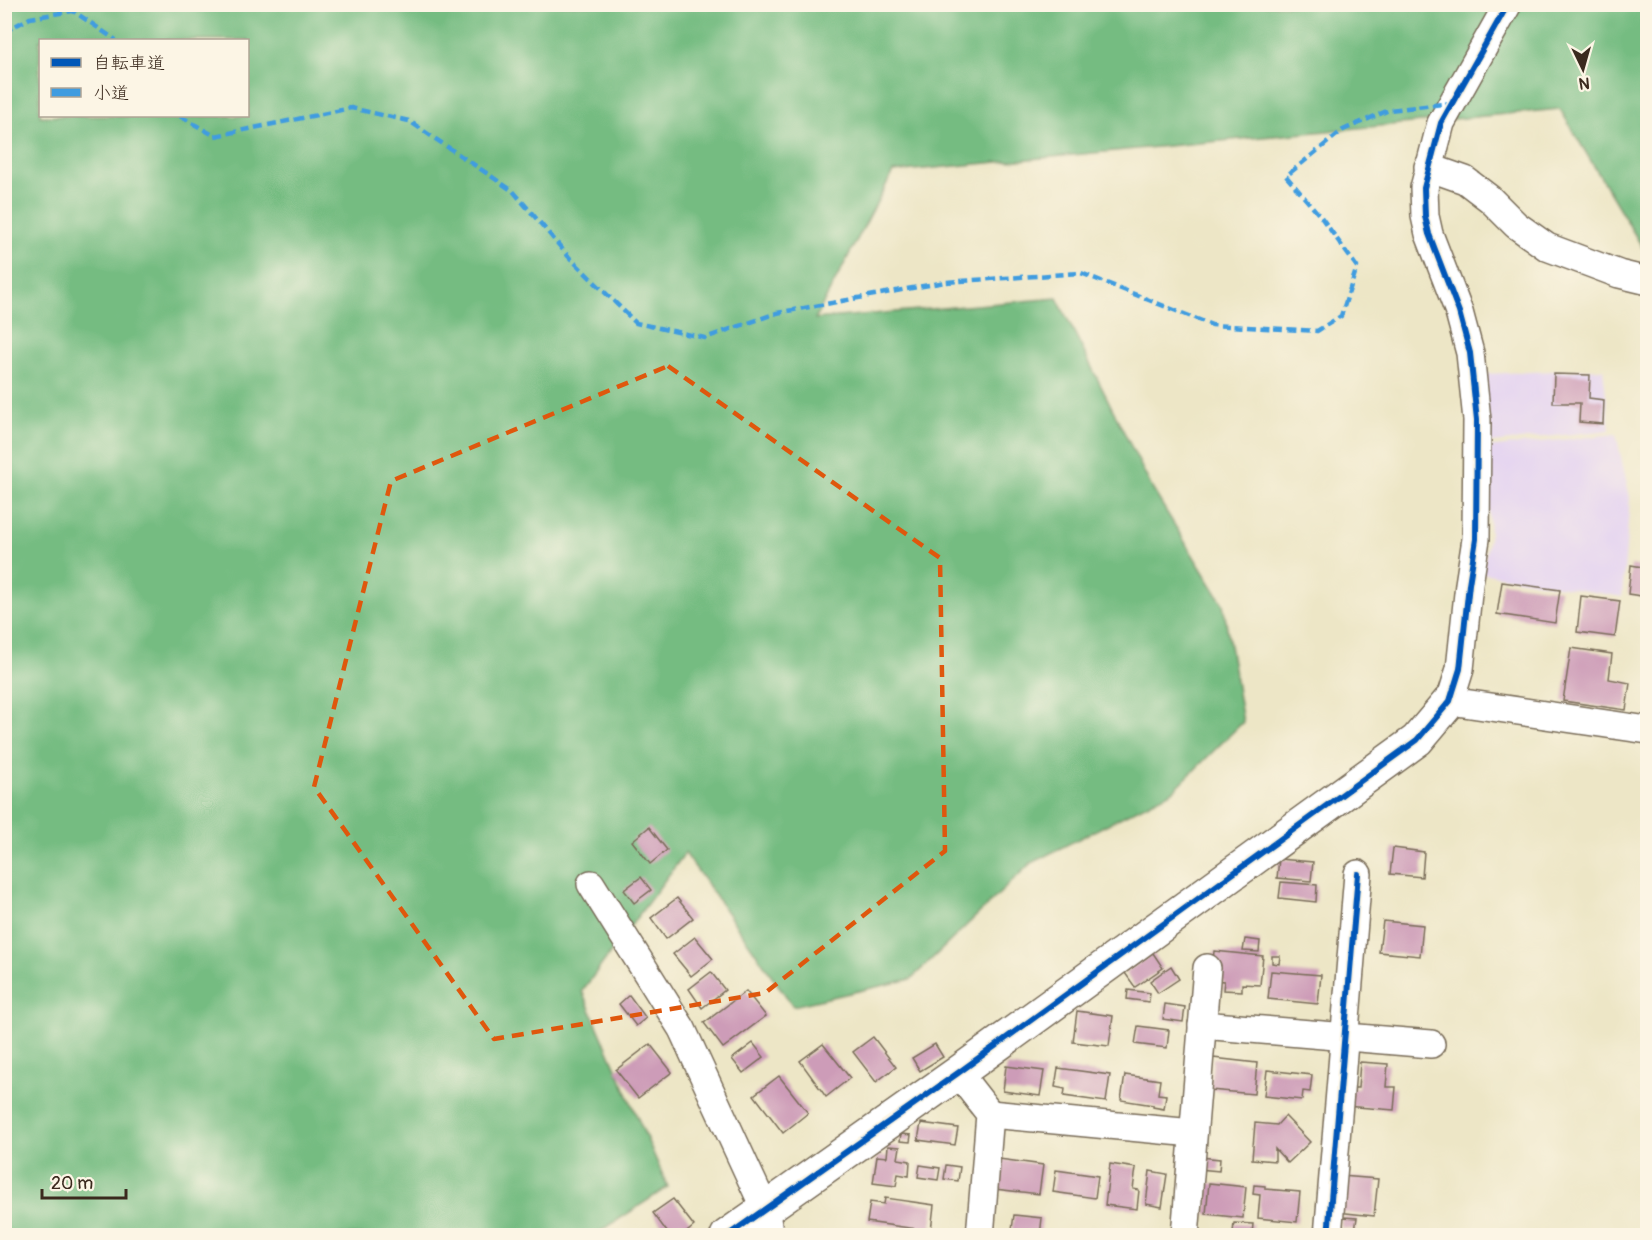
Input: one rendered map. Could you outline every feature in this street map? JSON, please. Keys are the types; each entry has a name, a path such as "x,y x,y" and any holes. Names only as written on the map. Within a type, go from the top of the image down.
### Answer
{"street":[{"path":"727,1236 768,1222 958,1073 1417,740 1450,701 1460,669 1476,539 1477,420 1470,353 1459,312 1429,234 1425,216 1424,188 1441,123 1508,4"},
{"path":"1428,167 1465,180 1490,199 1516,225 1547,247 1619,274 1647,281"},
{"path":"1450,701 1647,730"},
{"path":"1329,1236 1358,874"},
{"path":"591,884 682,1029 768,1222"},
{"path":"1185,1236 1207,968"},
{"path":"1202,1025 1431,1044"},
{"path":"958,1073 990,1114 980,1236"},
{"path":"990,1114 1193,1133"}],"highlighted area":[{"path":"668,366 940,558 945,851 765,993 494,1039 314,787 391,481"}],"shaded area":[{"path":"1603,369 1610,430 1483,444 1481,374"},
{"path":"1616,434 1630,498 1622,597 1482,573 1490,533 1486,448"}],"green space":[{"path":"5,5 1647,5 1647,255 1560,109 893,172 815,319 1057,298 1153,490 1223,604 1243,722 1173,791 1031,863 911,979 793,1006 685,853 582,991 668,1187 595,1235 5,1236"}],"building":[{"path":"1554,374 1590,375 1589,398 1604,400 1603,424 1579,422 1580,403 1553,403"},
{"path":"1631,565 1648,568 1648,597 1628,594"},
{"path":"1502,582 1560,590 1555,623 1497,614"},
{"path":"1581,596 1620,601 1615,637 1577,632"},
{"path":"1571,648 1612,654 1609,679 1630,683 1626,710 1563,701"},
{"path":"649,827 667,850 650,864 632,841"},
{"path":"1393,848 1424,852 1422,877 1390,874"},
{"path":"1279,859 1313,862 1311,881 1277,878"},
{"path":"641,877 651,890 634,903 624,890"},
{"path":"1281,882 1317,885 1316,902 1279,898"},
{"path":"677,898 693,918 666,939 651,918"},
{"path":"1383,921 1423,925 1420,956 1379,952"},
{"path":"695,937 713,959 691,976 673,954"},
{"path":"1245,939 1260,941 1259,952 1243,951"},
{"path":"1214,951 1263,956 1260,985 1242,984 1242,991 1223,990 1224,981 1211,980"},
{"path":"1153,953 1163,968 1135,987 1125,973"},
{"path":"1272,956 1280,956 1279,964 1272,963"},
{"path":"1171,966 1179,979 1158,993 1150,981"},
{"path":"1271,971 1321,975 1318,1004 1268,999"},
{"path":"711,972 725,990 702,1008 689,989"},
{"path":"1128,990 1150,993 1149,1002 1127,999"},
{"path":"746,991 766,1016 723,1048 704,1023"},
{"path":"629,995 646,1018 636,1026 619,1004"},
{"path":"1165,1004 1185,1007 1183,1022 1163,1019"},
{"path":"1077,1011 1113,1016 1109,1046 1073,1042"},
{"path":"1138,1026 1169,1030 1167,1048 1135,1044"},
{"path":"873,1037 896,1067 876,1082 853,1052"},
{"path":"753,1043 764,1057 743,1073 732,1059"},
{"path":"650,1044 672,1072 638,1098 616,1070"},
{"path":"823,1044 850,1078 826,1097 800,1061"},
{"path":"935,1044 943,1057 920,1071 912,1058"},
{"path":"1213,1058 1257,1063 1254,1094 1210,1090"},
{"path":"1360,1062 1388,1064 1386,1087 1396,1087 1394,1110 1345,1106 1347,1088 1358,1088"},
{"path":"1006,1066 1044,1071 1040,1096 1003,1091"},
{"path":"1058,1068 1110,1075 1106,1102 1064,1096 1065,1089 1055,1087"},
{"path":"1267,1070 1312,1075 1310,1092 1303,1091 1302,1100 1264,1096"},
{"path":"1125,1075 1160,1080 1158,1094 1166,1095 1164,1109 1121,1100"},
{"path":"779,1076 808,1113 783,1133 754,1095"},
{"path":"1285,1116 1310,1142 1288,1163 1275,1149 1275,1161 1252,1159 1255,1123 1277,1125"},
{"path":"921,1123 958,1128 955,1145 918,1140"},
{"path":"901,1134 911,1135 910,1142 900,1141"},
{"path":"888,1146 900,1147 898,1159 910,1161 909,1176 898,1174 896,1186 873,1183 877,1156 887,1157"},
{"path":"1200,1157 1220,1159 1219,1171 1199,1169"},
{"path":"999,1159 1043,1165 1039,1194 995,1189"},
{"path":"1110,1164 1136,1168 1133,1189 1139,1190 1137,1209 1105,1205"},
{"path":"920,1165 940,1168 938,1180 918,1177"},
{"path":"946,1165 960,1167 958,1181 944,1179"},
{"path":"1056,1170 1098,1176 1095,1198 1053,1192"},
{"path":"1150,1171 1167,1174 1162,1207 1146,1204"},
{"path":"1341,1176 1378,1179 1374,1216 1337,1212"},
{"path":"1209,1183 1246,1187 1243,1218 1206,1214"},
{"path":"1254,1185 1265,1186 1265,1189 1300,1192 1297,1222 1258,1218 1260,1195 1253,1194"},
{"path":"885,1198 934,1205 931,1231 867,1222 870,1202 884,1204"},
{"path":"673,1199 694,1226 682,1236 670,1236 653,1213"},
{"path":"1014,1215 1042,1218 1040,1236 1011,1236"},
{"path":"1342,1217 1357,1218 1355,1230 1341,1228"},
{"path":"1234,1223 1253,1224 1252,1235 1233,1233"}],"marked path":[{"path":"4,32 30,18 73,11 115,39"},
{"path":"182,117 215,136 351,108 409,121 513,191 569,257 636,323 705,338 777,313 945,282 1081,273 1212,325 1317,331 1341,316 1357,267 1321,217 1286,176 1343,130 1389,110 1452,103"}],"cycle path":[{"path":"727,1236 958,1073 1417,740 1450,701 1460,669 1476,539 1477,420 1470,353 1459,312 1429,234 1425,216 1424,188 1441,123 1508,4"},
{"path":"1328,1236 1358,874"}]}
